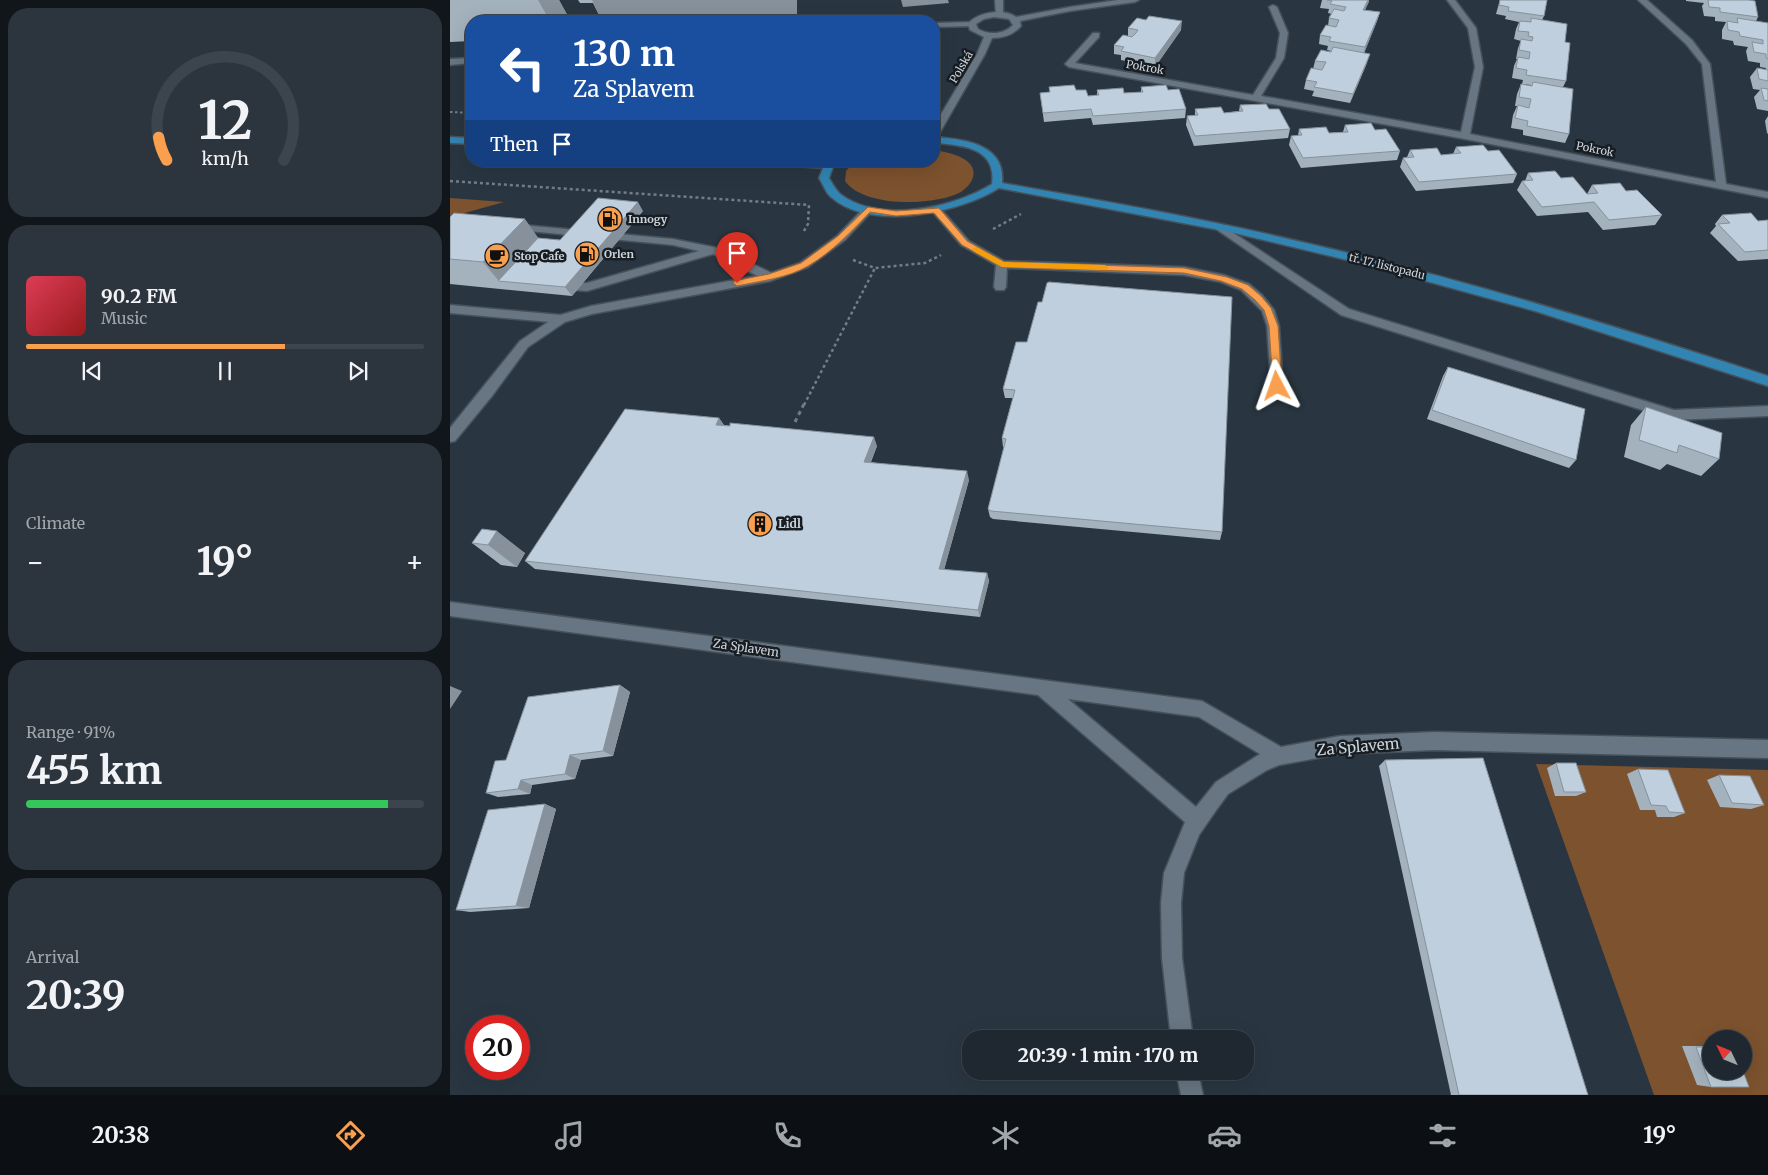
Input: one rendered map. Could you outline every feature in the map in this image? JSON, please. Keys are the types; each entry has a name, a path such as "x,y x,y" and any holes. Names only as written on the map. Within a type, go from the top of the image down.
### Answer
{"main road":[{"path":"450,140 465,141"},
{"path":"830,167 824,178 832,192 842,200 868,210 896,213 936,210 979,198 997,185 998,173 995,162 988,155 965,144 940,141"},
{"name":"tř. 17. listopadu","path":"997,185 1220,227 1308,246 1544,308 1620,331 1768,381"}],"street":[{"path":"999,0 1000,15"},
{"path":"940,25 972,24 982,17 1000,15 1015,20 1070,9 1135,0"},
{"path":"1451,0 1472,28 1479,67 1465,136"},
{"path":"1642,0 1689,42 1706,64 1720,185"},
{"path":"1255,98 1280,58 1284,33 1273,7"},
{"path":"972,24 977,32 989,35 1010,32 1017,26 1015,20"},
{"name":"Polská","path":"940,124 981,54 989,35"},
{"name":"Pokrok","path":"1096,35 1069,64 1465,136 1768,195"},
{"path":"450,62 465,61"},
{"path":"450,437 487,393 524,344 561,319 591,310 770,277 804,265 826,251 868,210"},
{"path":"936,210 964,243 1002,264 1184,271 1224,278 1245,287 1268,310 1274,326 1277,386"},
{"path":"503,226 563,236 672,242 714,250 770,277"},
{"path":"1220,227 1345,312 1674,415 1768,411"},
{"path":"549,284 587,287 714,250"},
{"path":"1000,287 1002,264"},
{"path":"450,309 561,319"},
{"name":"Za Splavem","path":"450,609 1202,709 1279,756"},
{"path":"1041,687 1198,821"},
{"name":"Za Splavem","path":"1181,1030 1172,958 1171,902 1174,873 1188,838 1210,802 1222,788 1247,771 1279,756 1340,745 1435,742 1768,749"},
{"path":"1189,1080 1192,1095"}],"path":[{"path":"450,112 465,113"},
{"path":"450,182 809,205 808,224 799,238 826,251"},
{"path":"795,422 875,268"}],"shaded area":[{"path":"940,151 961,157 967,161 973,170 973,177 968,186 961,192 949,197 918,202 900,202 867,196 854,190 845,181 846,171 850,167 940,167"},
{"path":"450,198 504,202 450,217"},
{"path":"1536,764 1768,770 1768,1095 1654,1095"}],"building":[{"path":"1327,0 1368,0 1363,10 1380,12 1365,47 1329,41 1331,37 1320,35 1326,25 1336,27 1339,20 1329,18 1334,9 1344,11 1346,7 1330,4 1332,1"},
{"path":"1500,0 1547,0 1544,16 1508,11 1509,7 1499,5"},
{"path":"1708,0 1755,1 1758,17 1720,12 1720,8 1709,7"},
{"path":"1149,16 1182,21 1155,58 1121,51 1124,47 1114,45 1123,35 1132,37 1136,33 1138,30 1128,28 1137,18 1146,20"},
{"path":"1531,18 1567,24 1565,42 1570,43 1566,81 1526,75 1527,70 1516,68 1518,57 1529,59 1530,52 1519,50 1521,39 1532,41 1533,37 1528,36 1529,32 1518,31 1520,21 1531,22"},
{"path":"1737,18 1768,23 1768,59 1766,54 1754,52 1752,42 1763,44 1763,40 1740,36 1739,32 1728,30 1727,21 1738,23"},
{"path":"1333,47 1370,54 1353,94 1314,87 1317,82 1306,80 1311,68 1322,70 1326,62 1315,61 1321,50 1331,52"},
{"path":"1757,68 1768,70 1768,81 1759,79"},
{"path":"1533,82 1573,89 1569,134 1527,126 1528,121 1515,118 1518,105 1529,108 1531,99 1519,97 1521,84 1532,86"},
{"path":"1074,85 1076,90 1086,90 1088,96 1099,95 1097,90 1123,88 1124,93 1143,92 1141,87 1166,85 1168,90 1179,89 1186,109 1093,116 1091,109 1043,113 1040,93 1050,92 1049,87"},
{"path":"1761,88 1768,89 1768,101 1764,100"},
{"path":"1266,104 1269,109 1279,109 1290,129 1195,136 1187,116 1198,115 1195,109 1221,107 1224,113 1243,111 1240,105"},
{"path":"1371,123 1375,130 1386,129 1400,151 1303,158 1291,136 1302,135 1299,129 1326,127 1329,133 1348,132 1345,125"},
{"path":"1483,145 1488,151 1499,150 1517,174 1419,182 1403,158 1414,157 1410,150 1437,148 1441,155 1461,153 1456,147"},
{"path":"1555,171 1561,178 1573,177 1587,194 1598,193 1592,185 1620,183 1626,191 1637,190 1662,215 1609,220 1594,202 1542,207 1522,181 1533,180 1528,173"},
{"path":"598,198 638,202 565,287 498,281 538,238 560,240"},
{"path":"454,213 525,219 483,262 450,259 450,217"},
{"path":"1751,213 1758,221 1768,220 1768,250 1745,252 1718,224 1730,223 1722,215"},
{"path":"1047,283 1232,297 1222,532 991,511 988,509 1006,439 1002,438 1015,390 1003,389 1016,342 1027,342 1038,302 1042,302"},
{"path":"1448,367 1585,409 1576,460 1432,410"},
{"path":"1646,407 1722,433 1719,459 1679,445 1677,453 1639,440"},
{"name":"Lidl","path":"625,409 719,418 716,425 730,426 730,423 874,437 864,462 967,471 939,569 987,573 978,610 525,561"},
{"path":"482,529 497,531 488,545 472,543"},
{"path":"620,685 603,751 570,755 565,774 521,780 518,789 486,793 495,761 506,760 528,697"},
{"path":"1483,758 1588,1095 1459,1095 1385,760"},
{"path":"1556,763 1576,763 1586,792 1564,792"},
{"path":"1638,769 1668,770 1685,813 1669,812 1666,806 1651,805"},
{"path":"1719,775 1750,776 1764,805 1732,803"},
{"path":"545,804 516,906 456,910 488,810"},
{"path":"1696,1047 1702,1047 1702,1063"},
{"path":"1708,1080 1746,1080 1749,1087 1711,1087"}],"slow traffic":[{"path":"976,250 1002,264 1105,268"}],"place":[{"name":"Innogy","path":"610,219"},
{"name":"Orlen","path":"587,254"},
{"name":"Stop Cafe","path":"497,256"},
{"name":"Lidl","path":"760,524"}],"route":[{"path":"737,283 770,277 804,265 826,251 868,210 896,213 936,210 964,243 1002,264 1184,271 1224,278 1245,287 1268,310 1274,326 1277,386"}]}
